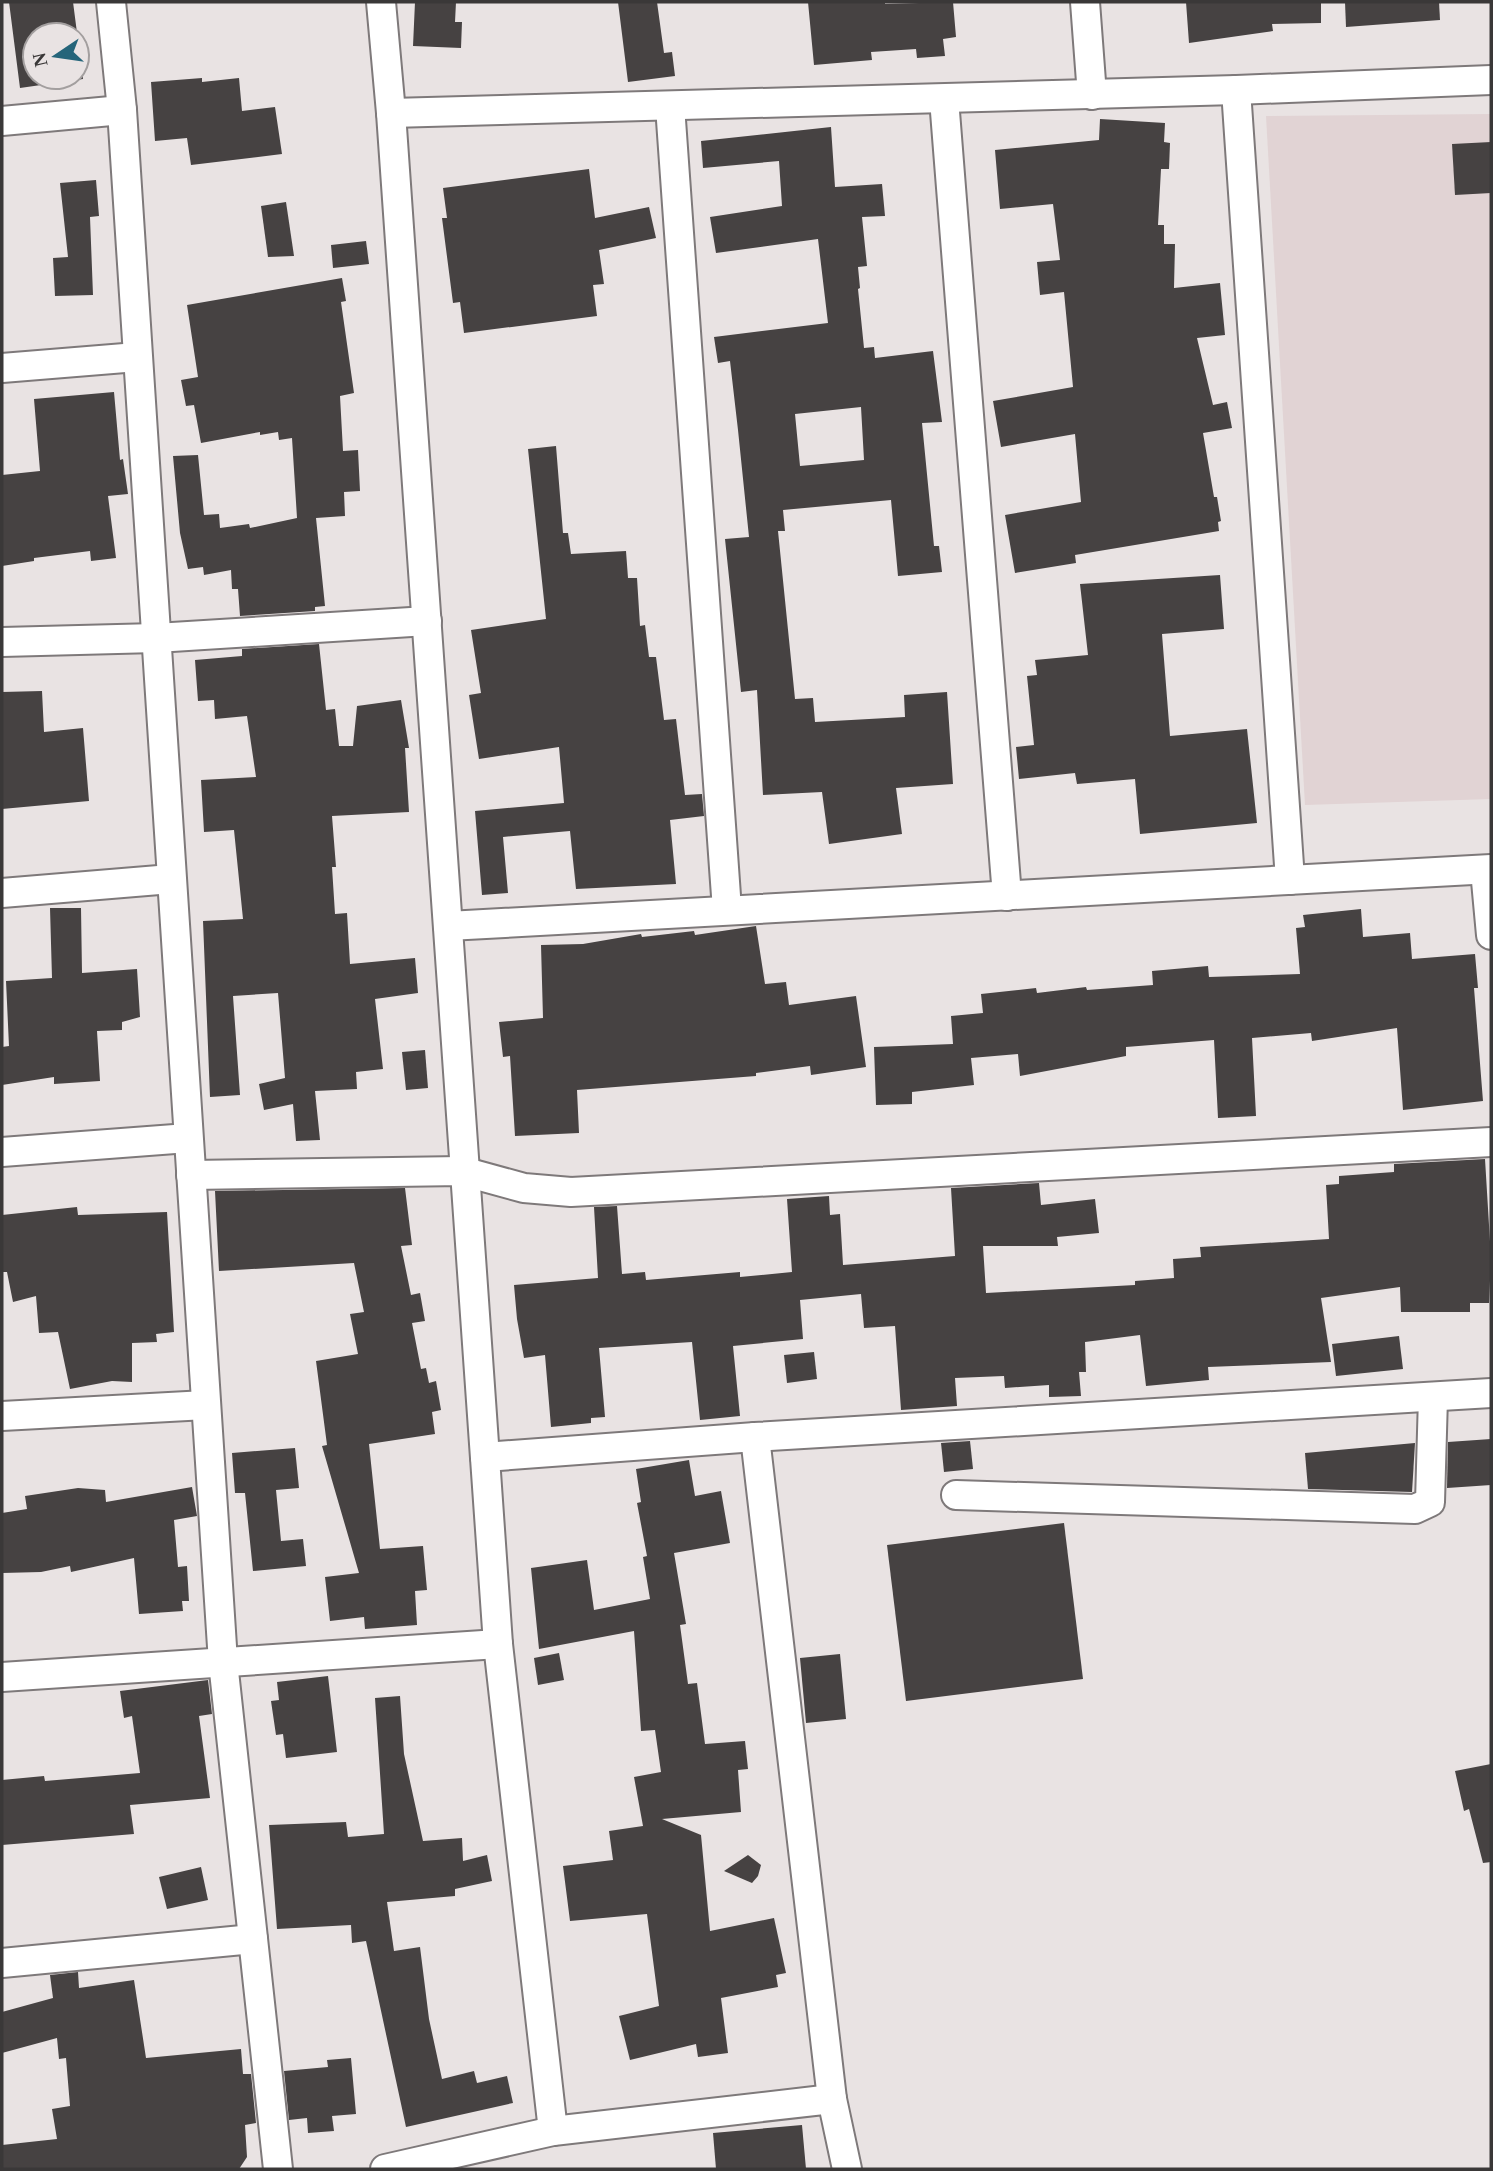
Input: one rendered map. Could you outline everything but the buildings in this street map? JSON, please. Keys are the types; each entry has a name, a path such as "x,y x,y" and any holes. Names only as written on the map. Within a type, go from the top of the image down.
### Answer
{"street":[{"path":"111,2 122,110 223,1662 278,2169"},
{"path":"381,2 448,926 462,1171 498,1644 552,2131"},
{"path":"1085,2 1092,94"},
{"path":"391,113 944,99 1491,80"},
{"path":"1236,90 1290,880"},
{"path":"944,99 1007,896"},
{"path":"670,106 727,910"},
{"path":"2,121 122,110"},
{"path":"2,368 138,357"},
{"path":"2,642 156,638 426,621"},
{"path":"448,926 1488,869 1491,935"},
{"path":"2,893 171,879"},
{"path":"2,1152 188,1138"},
{"path":"191,1175 462,1171 524,1188 571,1192 1491,1142"},
{"path":"485,1457 755,1437 1491,1393"},
{"path":"956,1495 1415,1509 1430,1502 1433,1397"},
{"path":"2,1416 206,1405"},
{"path":"755,1437 832,2099 847,2169"},
{"path":"2,1677 498,1644"},
{"path":"2,1963 253,1939"},
{"path":"385,2169 552,2131 832,2099"}],"shaded area":[{"path":"1491,114 1491,799 1305,805 1266,116"}]}
